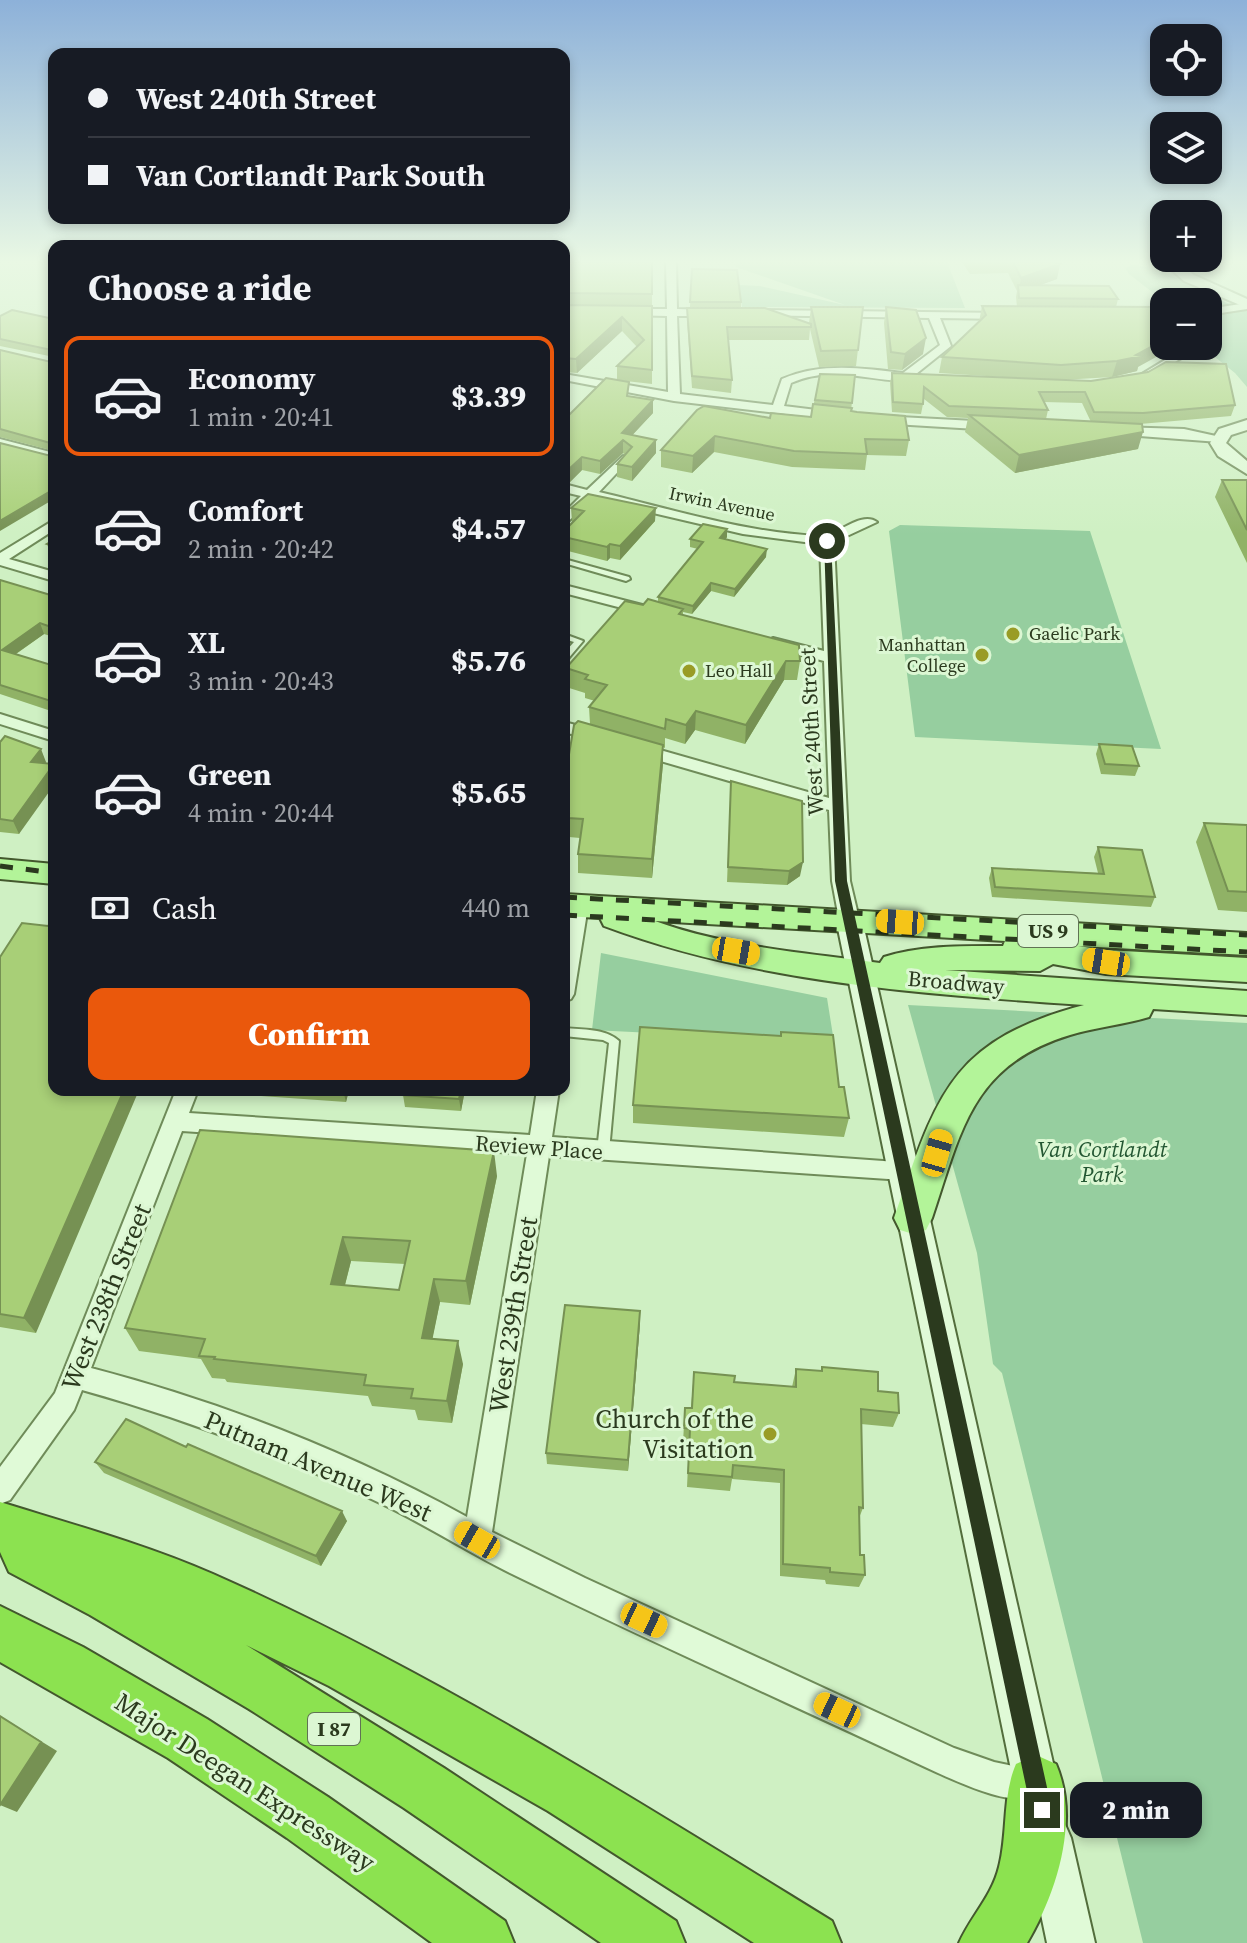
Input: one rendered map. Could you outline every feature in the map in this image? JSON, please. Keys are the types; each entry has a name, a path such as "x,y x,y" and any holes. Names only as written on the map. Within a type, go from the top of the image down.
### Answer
{"highway":[{"path":"0,1527 195,1593 335,1660 505,1753 809,1940"},
{"name":"I 87","path":"0,1540 180,1635 283,1696 654,1943"},
{"name":"Major Deegan Expressway","path":"0,1633 122,1700 233,1769 349,1846 483,1943"},
{"path":"990,1943 1044,1879 1036,1837 1036,1784"}],"main road":[{"path":"0,869 48,873"},
{"name":"Broadway","path":"571,906 849,919 1247,944"},
{"name":"Broadway","path":"571,906 688,943 861,971 989,986 1247,1003"},
{"name":"Broadway","path":"849,919 1106,962 1247,970"},
{"path":"849,919 1036,1784"},
{"path":"861,971 940,957 1106,962"},
{"path":"913,1218 952,1109 971,1081 996,1056 1032,1033 1062,1023 1112,1011 1197,999"},
{"path":"1044,1879 1071,1943"}],"street":[{"path":"672,353 674,397"},
{"path":"905,377 937,353"},
{"path":"1140,378 1172,360"},
{"path":"777,410 783,386 800,375 832,371 937,380"},
{"path":"570,378 674,397 844,417"},
{"path":"869,419 1011,427"},
{"path":"1107,431 1184,433 1219,438 1229,430 1247,425"},
{"path":"1219,438 1224,453 1247,469"},
{"path":"0,443 48,455"},
{"path":"570,515 623,460"},
{"name":"Irwin Avenue","path":"570,489 743,530 827,541"},
{"path":"827,541 870,522"},
{"path":"0,560 48,528"},
{"name":"West 240th Street","path":"827,541 841,881 849,919"},
{"path":"0,560 48,575"},
{"path":"570,591 659,614"},
{"path":"763,640 831,658"},
{"path":"0,719 48,734"},
{"path":"570,731 618,742 839,807"},
{"name":"West 238th Street","path":"0,1490 70,1389 185,1096"},
{"name":"West 239th Street","path":"477,1540 547,1096"},
{"name":"Review Place","path":"175,1121 903,1170"},
{"name":"Putnam Avenue West","path":"70,1389 132,1390 330,1466 438,1517 477,1540 949,1762 994,1778 1036,1784"}],"lane":[{"path":"570,563 626,579"},
{"path":"570,638 579,641 570,651"},
{"path":"570,1033 605,1036 614,1041 603,1151"}],"green space":[{"path":"1222,353 1247,353 1247,387 1219,360 1222,360"},
{"name":"Gaelic Park","path":"900,525 1090,531 1161,749 915,737 889,531"},
{"path":"601,953 827,998 834,1042 592,1030"},
{"name":"Van Cortlandt Park","path":"908,1005 1247,1023 1247,1943 1143,1943 1002,1373 993,1364 977,1253"}],"building":[{"path":"0,353 48,361 48,442 0,429"},
{"path":"570,353 583,353 576,359 570,358"},
{"path":"631,353 652,353 652,370 617,366"},
{"path":"690,353 729,353 732,380 692,376"},
{"path":"947,353 1140,353 1136,355 1142,356 1061,365 942,357"},
{"path":"1166,362 1226,364 1235,405 1143,413 1094,412 1085,392 1039,392 1048,410 949,406 924,387 923,404 893,402 892,373 1091,381 1148,372"},
{"path":"820,374 855,375 852,403 815,400"},
{"path":"606,378 629,382 627,396 653,400 622,433 656,440 632,467 617,464 632,447 623,440 600,461 582,457 570,468 570,414"},
{"path":"813,404 905,416 909,440 865,439 867,454 794,451 715,436 693,456 661,450 704,406 770,418 771,413 811,417"},
{"path":"969,415 1142,424 1143,432 1019,455"},
{"path":"0,443 48,455 48,493 0,521"},
{"path":"1222,480 1247,480 1247,530"},
{"path":"588,494 656,508 620,546 610,544 607,547 570,538 570,525 584,511 571,508"},
{"path":"703,524 727,529 720,538 767,549 735,589 711,583 693,606 658,597 703,542 690,539"},
{"path":"0,580 48,594 48,626 40,623 2,650 48,664 48,700 0,685"},
{"name":"Leo Hall","path":"648,599 683,609 679,614 799,645 800,661 786,661 746,725 696,711 686,725 666,719 665,729 589,707 607,685 585,679 588,675 570,669 570,663 625,601 643,605"},
{"path":"578,721 663,745 652,859 578,854 583,819 570,818 570,749 574,725"},
{"path":"5,736 41,749 31,762 48,763 48,772 13,821 0,819 0,742"},
{"path":"1099,744 1132,746 1139,766 1105,764"},
{"path":"731,781 802,801 803,862 789,871 728,867"},
{"path":"1204,823 1247,825 1247,892 1228,891"},
{"path":"1098,847 1142,850 1155,897 995,887 992,868 1104,874"},
{"path":"22,923 48,926 48,1096 121,1096 24,1318 0,1314 0,957"},
{"path":"640,1027 781,1036 781,1032 833,1035 839,1087 844,1087 849,1118 633,1105"},
{"path":"417,1096 460,1096 459,1099"},
{"path":"200,1130 494,1151 466,1281 434,1279 422,1338 458,1341 447,1401 411,1398 413,1389 364,1385 366,1375 199,1356 205,1339 125,1328","holes":["343,1237 410,1241 399,1290 331,1284"]},
{"path":"565,1305 640,1311 628,1460 546,1453"},
{"name":"Church of the Visitation","path":"822,1367 878,1372 878,1391 898,1393 899,1413 861,1409 863,1508 859,1507 860,1555 864,1555 865,1575 783,1564 784,1470 733,1465 732,1477 688,1473 690,1429 684,1428 685,1408 692,1408 694,1372 735,1376 734,1382 796,1387 796,1369 822,1371"},
{"path":"126,1419 342,1511 316,1556 95,1462"},
{"path":"0,1716 41,1742 0,1805"}],"railway":[{"path":"0,866 48,872"},
{"path":"570,897 1247,935"},
{"path":"570,915 1247,952"}],"place":[{"name":"Gaelic Park","path":"1013,634"},
{"name":"Manhattan College","path":"982,655"},
{"name":"Leo Hall","path":"689,671"},
{"name":"Church of the Visitation","path":"770,1434"}],"route":[{"path":"827,541 841,881 1042,1810"}]}
